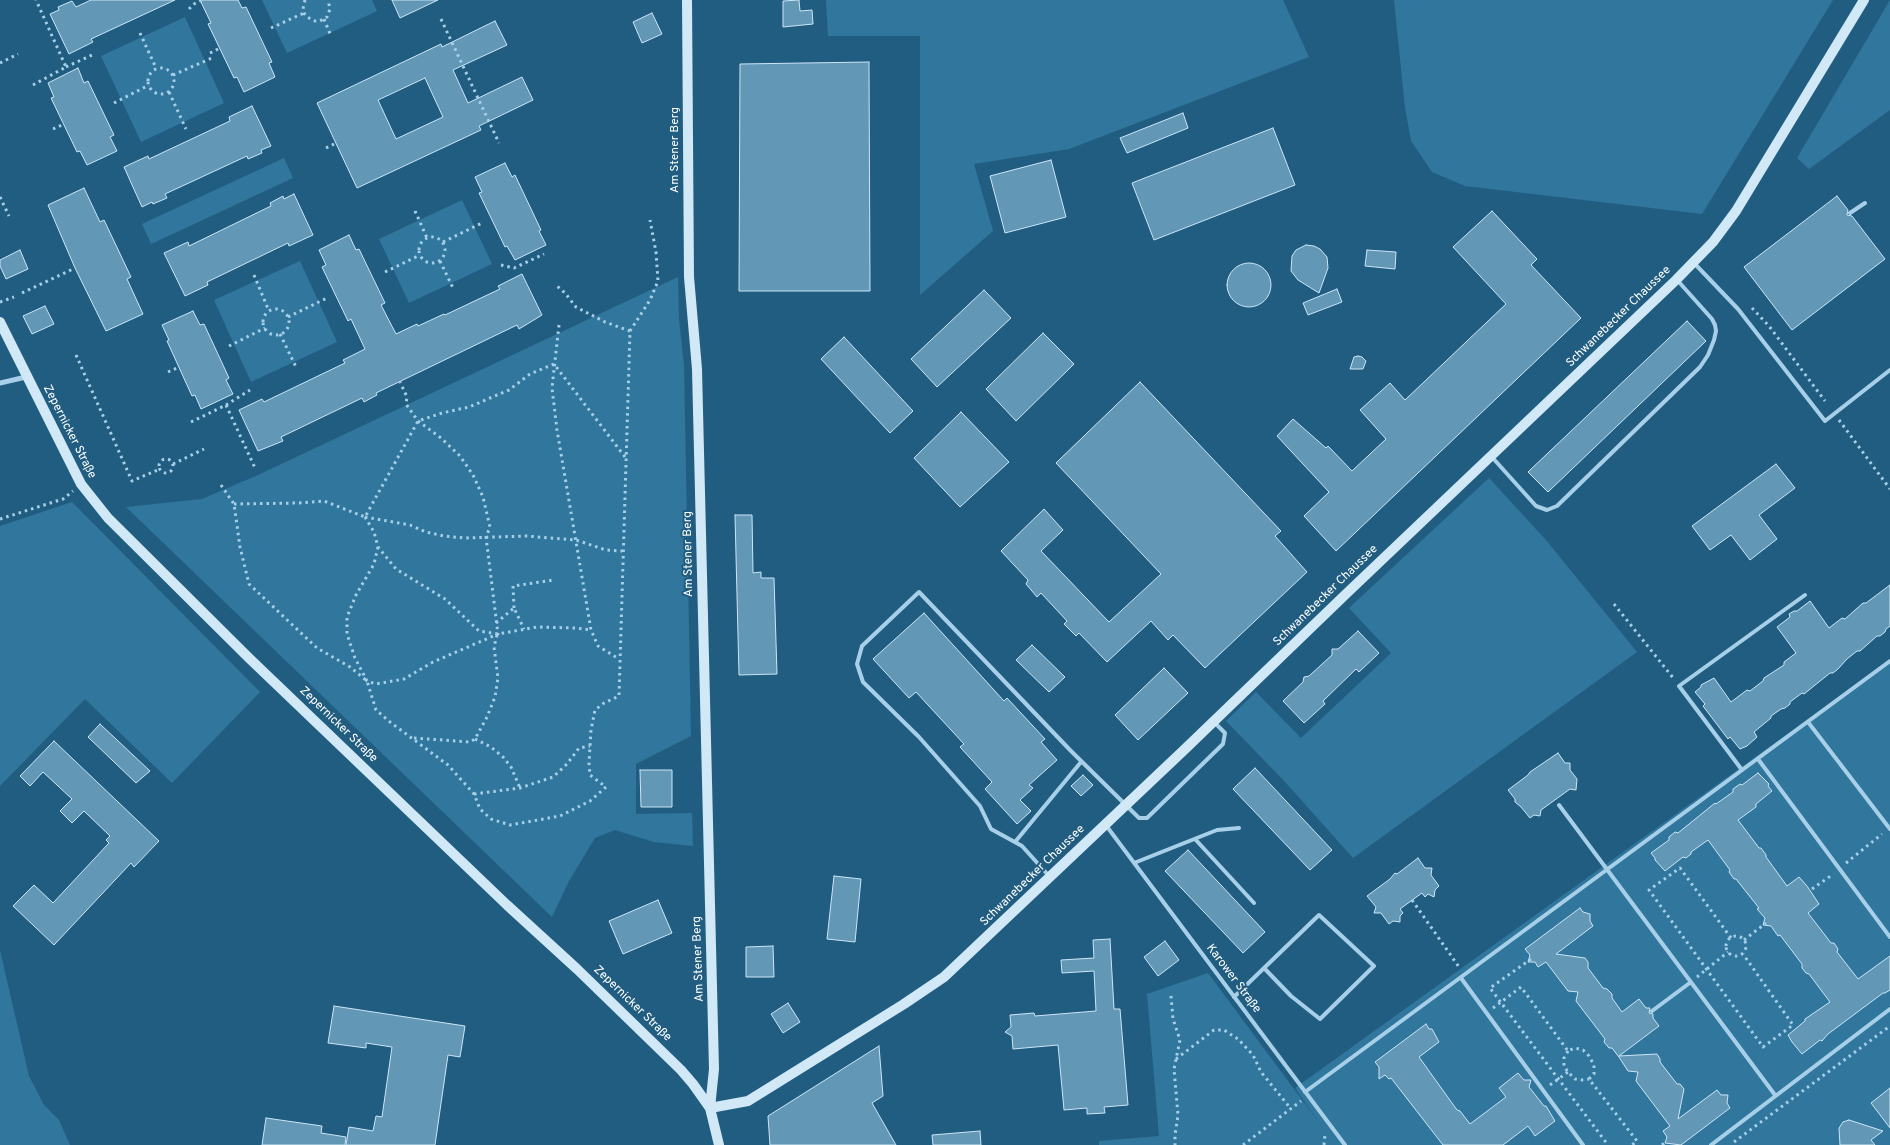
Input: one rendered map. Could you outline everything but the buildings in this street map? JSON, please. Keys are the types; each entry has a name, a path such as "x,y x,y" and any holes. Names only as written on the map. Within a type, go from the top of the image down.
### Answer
{"main road":[{"name":"Am Stener Berg","path":"687,0 689,277 697,369 714,1061 710,1108"},
{"name":"Schwanebecker Chaussee","path":"710,1108 748,1101 931,987 982,942 1214,722 1694,263 1713,242 1736,211 1864,0"},
{"name":"Zepernicker Straße","path":"0,322 81,484 108,518 250,658 500,898 577,968 681,1070 694,1084 710,1108"},
{"path":"710,1108 719,1145"}],"street":[{"path":"0,383 26,377"}],"lane":[{"path":"1850,213 1864,203"},
{"path":"1694,263 1738,309 1825,421 1890,370"},
{"path":"1491,456 1536,506 1547,510 1557,506 1700,367 1708,355 1716,331 1712,319 1676,280"},
{"path":"1050,876 1022,846 991,828 980,806 919,736 863,682 857,664 862,646 919,592 1081,762 1139,818 1147,818 1223,744 1225,733 1214,722"},
{"path":"1742,770 1679,686 1805,595"},
{"path":"1307,1094 1606,869 1890,661"},
{"path":"1808,722 1890,829"},
{"path":"1758,759 1890,937"},
{"path":"1015,842 1081,762"},
{"path":"1559,805 1776,1095"},
{"name":"Karower Straße","path":"1105,824 1345,1145"},
{"path":"1134,863 1217,830 1239,828"},
{"path":"1195,839 1254,903"},
{"path":"1234,997 1264,968 1319,915 1374,966 1320,1019 1291,996 1264,968"},
{"path":"1463,977 1486,1013 1583,1145"},
{"path":"1652,1011 1691,982"},
{"path":"1711,1145 1890,1009"}],"path":[{"path":"36,0 66,68"},
{"path":"189,9 202,0"},
{"path":"305,0 304,13 310,20 320,21 329,13 330,0"},
{"path":"271,28 304,13"},
{"path":"324,19 331,36"},
{"path":"441,19 499,144"},
{"path":"140,32 156,69"},
{"path":"210,53 220,48"},
{"path":"0,63 18,54"},
{"path":"33,85 92,55"},
{"path":"173,75 212,58"},
{"path":"156,69 168,69 173,75 175,82 169,92"},
{"path":"156,69 149,78 149,85 154,92 169,92"},
{"path":"114,102 149,85"},
{"path":"169,92 186,129"},
{"path":"53,129 64,124"},
{"path":"326,148 336,143"},
{"path":"0,197 9,216"},
{"path":"415,212 427,238"},
{"path":"378,547 374,564 346,617 347,634 355,658 367,681 376,710 448,765 474,794 480,810 491,818 510,825 560,816 590,800 606,787 590,775 591,730 596,710 604,703 619,696 630,331 650,300 658,281 656,252 650,220"},
{"path":"443,242 482,223"},
{"path":"427,238 437,238 443,242 445,254 440,261 429,263 420,255 421,243 427,238"},
{"path":"501,265 514,268 544,254"},
{"path":"385,272 420,255"},
{"path":"440,261 453,288"},
{"path":"22,293 75,268"},
{"path":"254,275 269,311"},
{"path":"557,286 576,306 605,322 630,331"},
{"path":"0,302 14,297"},
{"path":"288,317 327,298"},
{"path":"269,311 280,310 288,317"},
{"path":"269,311 263,320 265,328 270,333 280,334 286,329 288,317"},
{"path":"559,325 552,388 557,430 591,630 598,646 619,659"},
{"path":"230,346 265,328"},
{"path":"280,334 297,369"},
{"path":"76,355 132,482 160,469"},
{"path":"554,364 625,458"},
{"path":"365,517 418,421 469,407 509,390 530,374 554,364"},
{"path":"168,372 179,367"},
{"path":"400,382 407,397 406,404 418,421 441,438 460,456 473,475 483,497 490,527 486,537 498,634 494,647 498,678 495,697 475,739 470,742 414,738"},
{"path":"191,422 226,405 250,390"},
{"path":"226,405 255,468"},
{"path":"173,464 204,449"},
{"path":"168,459 173,464 172,470 168,473 164,473 160,469 160,462 164,460 168,459"},
{"path":"0,519 63,499 81,484"},
{"path":"220,485 234,504 240,547 249,584 317,648 350,667 367,681 376,684 404,679 433,662 498,634 537,627 591,630"},
{"path":"234,504 324,501 365,517 410,525 426,532 444,536 464,538 526,536 576,540 606,550 622,552"},
{"path":"365,517 374,532 378,547 396,569 445,599 479,631 498,634"},
{"path":"524,629 514,608 513,586 554,580"},
{"path":"1614,604 1679,686"},
{"path":"496,623 514,608"},
{"path":"475,739 491,747 503,757 511,767 520,788"},
{"path":"474,794 520,788 553,777 567,764 579,748 590,746"},
{"path":"1812,889 1890,829"},
{"path":"1731,938 1680,868 1649,890 1763,1047 1793,1025 1743,954"},
{"path":"1412,900 1463,977"},
{"path":"1744,940 1766,923"},
{"path":"1737,936 1744,940 1746,948 1743,954 1737,956 1728,952 1726,946 1731,938 1737,936"},
{"path":"1691,982 1728,952"},
{"path":"1531,959 1490,988 1608,1145"},
{"path":"1486,1013 1520,987 1568,1051"},
{"path":"1171,996 1173,1019 1180,1040 1174,1069 1178,1115 1175,1145"},
{"path":"1730,1145 1890,1026"},
{"path":"1176,1059 1214,1030 1224,1030 1238,1039 1253,1055 1261,1072 1291,1109"},
{"path":"1575,1048 1583,1050 1590,1056 1594,1065 1594,1074 1589,1079 1575,1079 1568,1072 1564,1066 1564,1058 1568,1051 1575,1048"},
{"path":"1543,1091 1568,1072"},
{"path":"1589,1079 1637,1141 1632,1145"},
{"path":"1243,1145 1291,1109 1307,1094"},
{"path":"1662,1145 1667,1141"}],"shaded area":[{"path":"262,0 372,0 377,11 287,53"},
{"path":"826,0 1283,0 1309,57 1069,149 974,164 993,231 920,295 920,36 828,36"},
{"path":"1394,0 1833,0 1702,214 1465,186 1432,172 1411,141 1405,108"},
{"path":"1890,0 1890,110 1809,169 1797,158"},
{"path":"185,17 224,103 141,142 101,56"},
{"path":"284,158 293,178 151,244 142,224"},
{"path":"462,200 492,264 409,303 379,239"},
{"path":"300,261 337,342 251,382 214,300"},
{"path":"678,277 679,319 684,365 691,736 636,764 636,814 692,813 693,846 654,842 615,830 595,838 569,881 552,917 126,507 202,499 258,475"},
{"path":"1489,478 1546,540 1637,652 1353,858 1286,783 1226,721 1256,692 1301,738 1391,653 1349,608"},
{"path":"72,502 260,692 172,783 85,699 0,786 0,526"},
{"path":"1890,660 1890,1145 1099,1145 1099,1141 1159,1136 1147,994 1208,973 1320,1124 1295,1088"},
{"path":"0,950 29,1076 44,1105 59,1120 70,1145 0,1145"}]}
